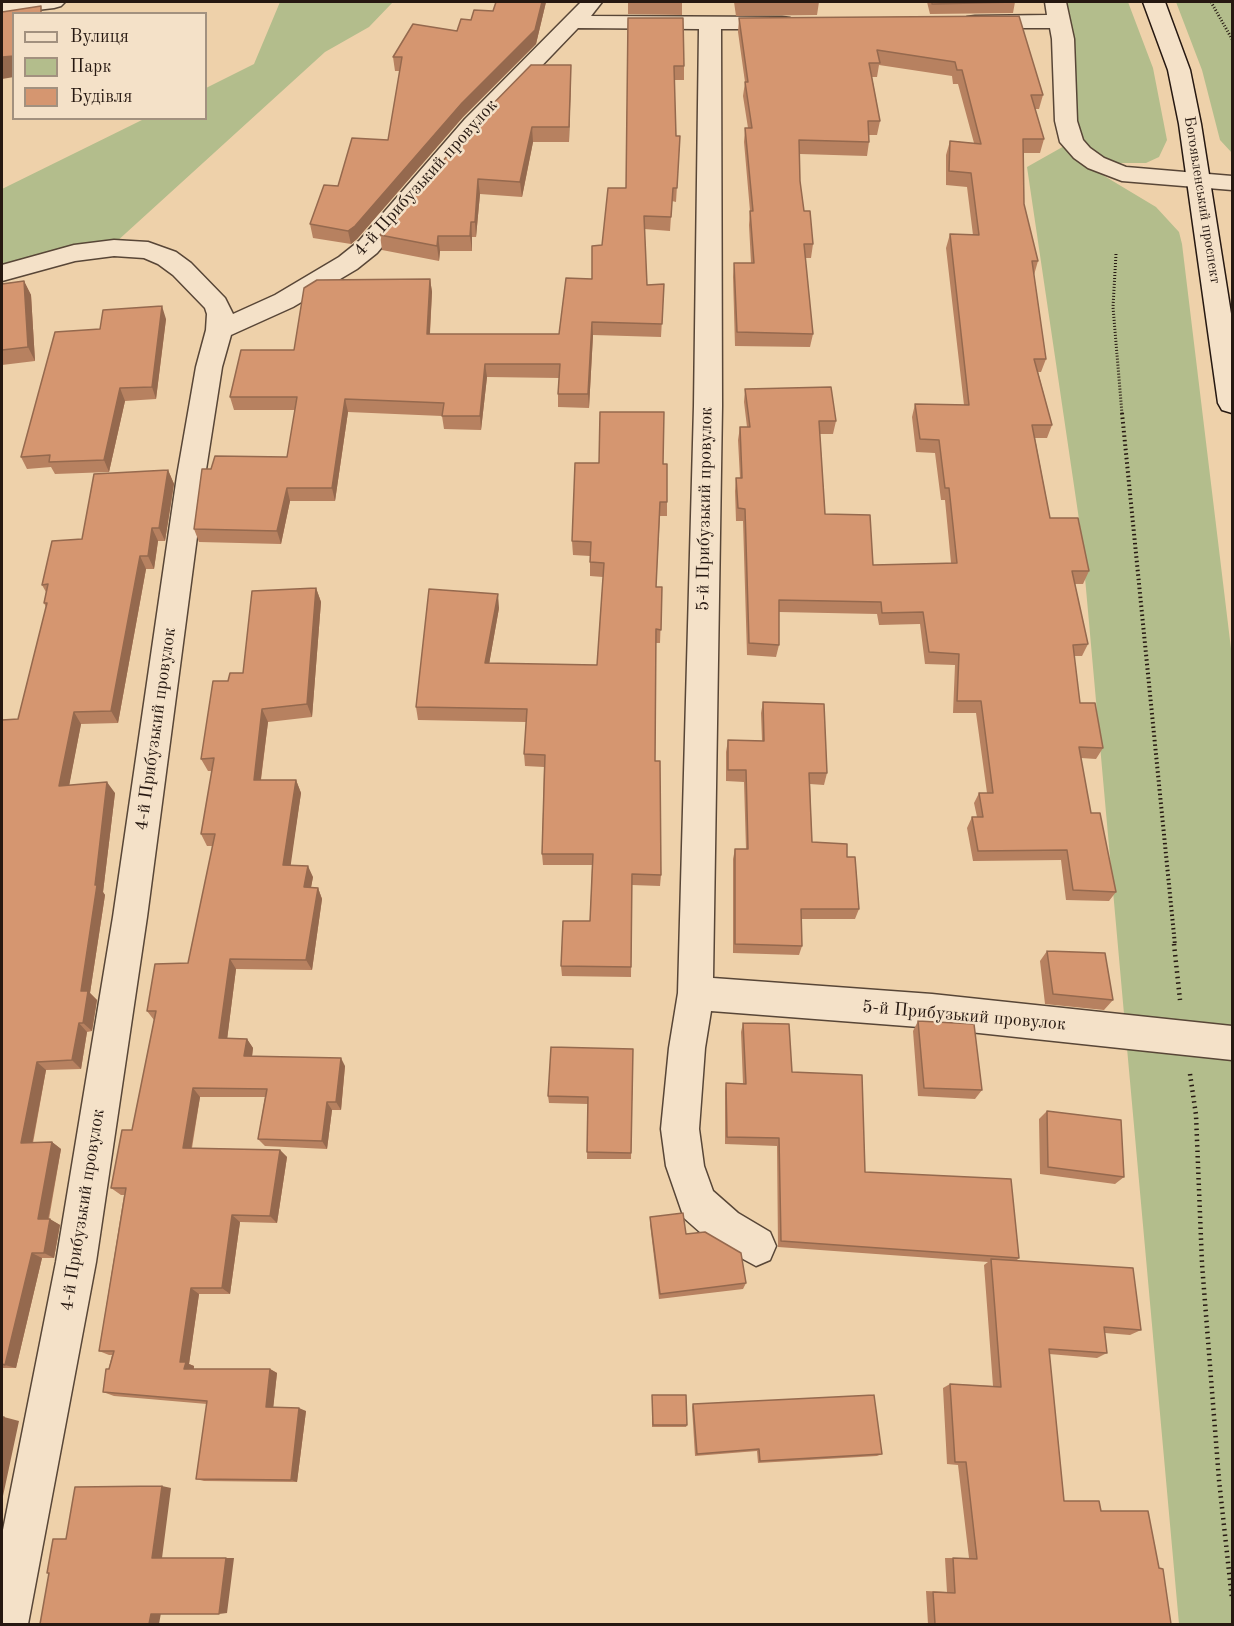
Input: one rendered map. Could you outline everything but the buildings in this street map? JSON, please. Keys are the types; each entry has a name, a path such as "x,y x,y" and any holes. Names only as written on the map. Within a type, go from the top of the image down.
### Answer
{"street":[{"path":"2,8 54,2"},
{"name":"Богоявленський проспект","path":"1154,2 1179,70 1200,181 1233,403"},
{"path":"955,22 1057,11 1063,39 1066,121 1072,142 1082,153 1096,163 1122,174 1233,183"},
{"path":"583,12 710,24 803,23"},
{"name":"4-й Прибузький провулок","path":"6,1624 76,1262 130,917 191,476 209,367 219,330 284,301 348,263 368,247 473,124 583,12"},
{"name":"5-й Прибузький провулок","path":"710,24 708,406 696,993 687,1048 680,1129 685,1166 698,1204 724,1227 756,1246"},
{"path":"2,273 74,253 114,248 148,250 167,258 182,269 216,304 220,315 219,330"},
{"name":"5-й Прибузький провулок","path":"696,993 932,1011 1233,1043"}],"path":[{"path":"1211,2 1233,39"},
{"path":"1116,254 1113,307 1123,430 1180,1002"},
{"path":"1188,1064 1196,1115 1205,1298 1220,1480 1233,1599"}],"green space":[{"path":"280,2 393,2 369,27 325,52 115,243 73,249 2,269 2,189 142,120 207,120 207,88 254,64"},
{"path":"1065,2 1128,2 1153,68 1167,140 1159,157 1146,163 1115,163 1100,158 1075,133"},
{"path":"1176,2 1232,2 1232,153 1220,140 1202,70"},
{"path":"1066,145 1091,168 1156,207 1179,232 1182,244 1232,657 1232,1037 1125,1025 1081,533 1027,167"},
{"path":"1126,1037 1232,1049 1232,1624 1179,1624"}]}
